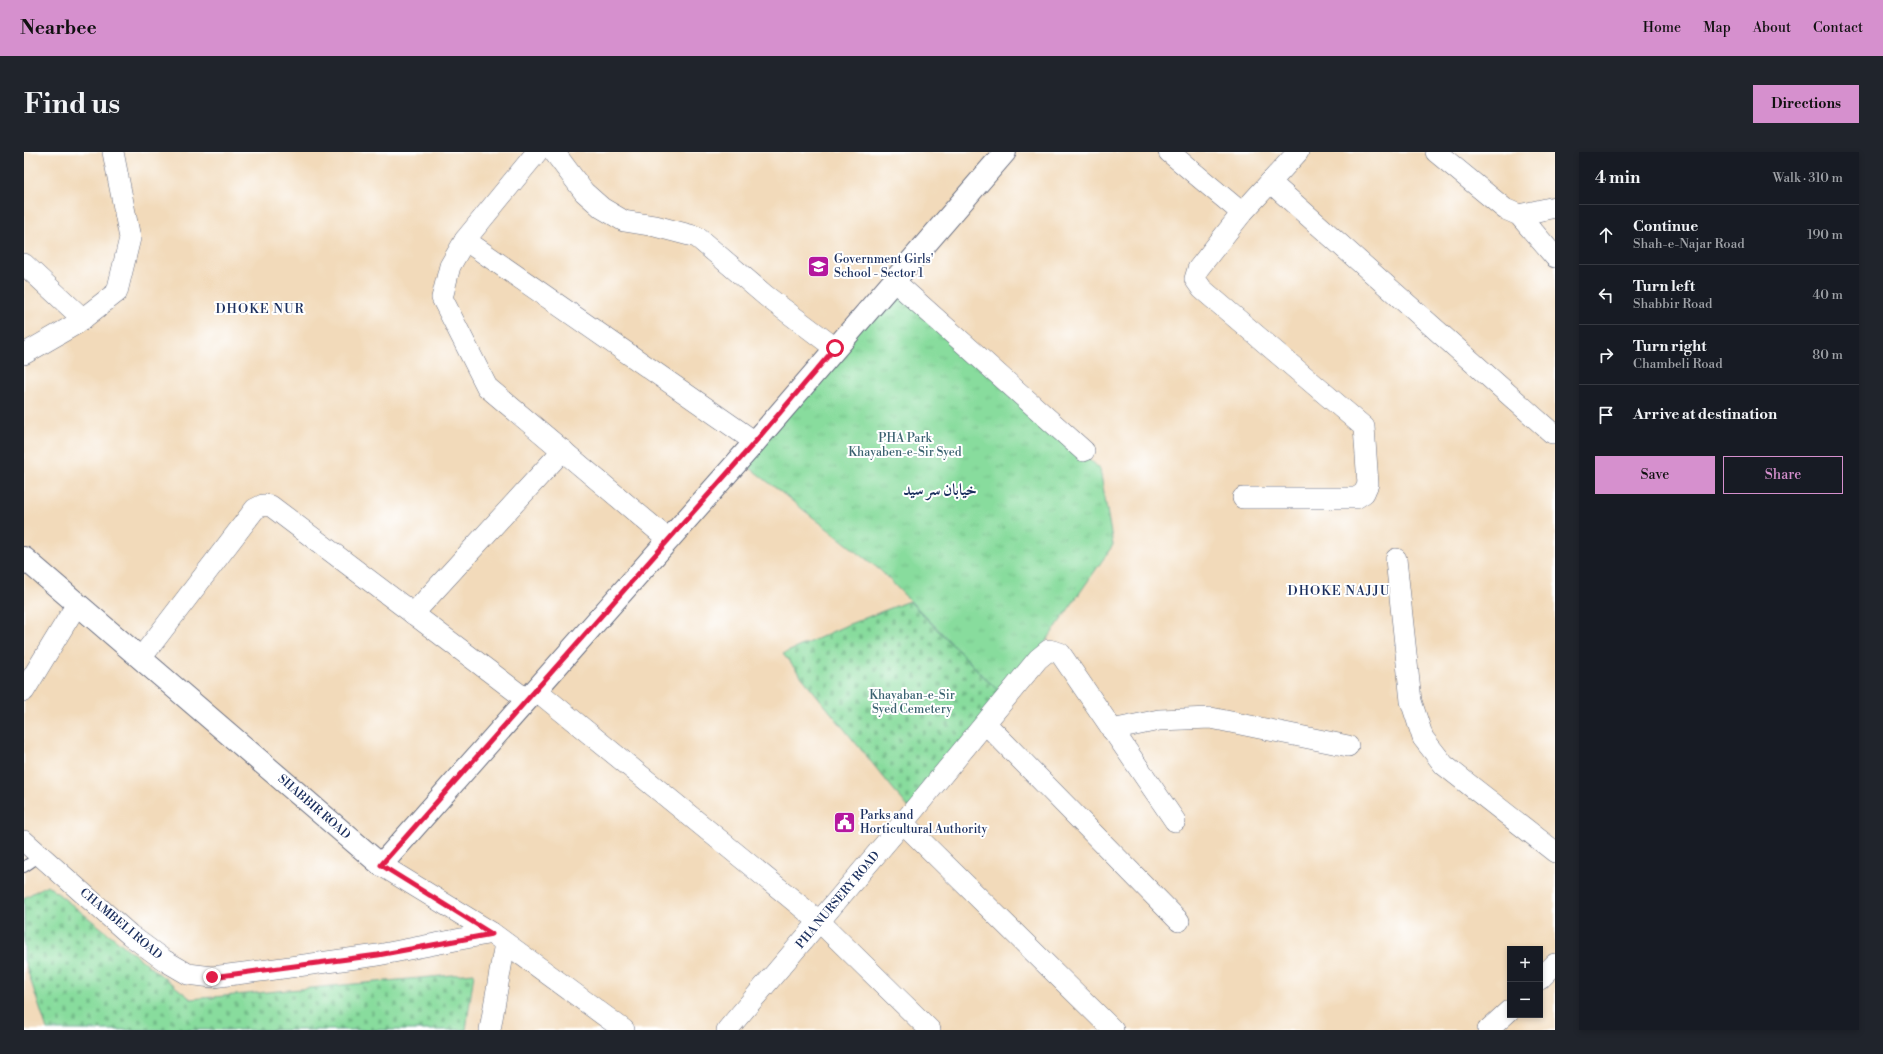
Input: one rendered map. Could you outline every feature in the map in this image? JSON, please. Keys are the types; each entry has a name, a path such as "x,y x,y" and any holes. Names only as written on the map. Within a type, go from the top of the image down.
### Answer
{"street":[{"path":"24,354 83,319 117,292 130,238 113,152"},
{"path":"537,152 465,240 450,266 442,298 487,387 669,540"},
{"path":"554,152 584,192 602,208 624,221 655,226 697,237 766,296 835,348"},
{"path":"381,865 755,442 1005,152"},
{"path":"1169,152 1242,213"},
{"path":"1243,498 1356,498 1364,493 1368,484 1364,427 1202,289 1195,279 1198,269 1242,213 1298,152"},
{"path":"1436,152 1505,209 1519,215 1555,257"},
{"path":"1270,182 1552,432 1555,432"},
{"path":"1519,215 1555,207"},
{"path":"465,240 755,442"},
{"path":"24,264 83,319"},
{"path":"894,281 1084,451"},
{"path":"413,614 563,450"},
{"path":"141,658 255,509 263,505 271,506 413,614 531,695 820,922 930,1030"},
{"name":"SHABBIR ROAD","path":"24,558 381,865 498,938 624,1030"},
{"path":"1396,559 1410,701 1423,738 1444,765 1555,852"},
{"path":"24,691 77,604"},
{"name":"PHA NURSERY ROAD","path":"727,1030 820,922 986,724 1038,659 1049,650 1060,653 1112,730"},
{"path":"1175,821 1112,730 1159,720 1211,718 1348,746"},
{"path":"986,724 1179,921"},
{"path":"903,823 1114,1030"},
{"name":"CHAMBELI ROAD","path":"24,841 32,862 164,960 188,974 212,977 498,938"},
{"path":"490,1030 498,938"},
{"path":"1543,976 1555,964"},
{"path":"1488,1030 1507,1013"}],"green space":[{"name":"PHA Park Khayaben-e-Sir Syed","path":"894,281 1100,469 1113,545 1006,699 880,570 740,460"},
{"name":"Khayaban-e-Sir Syed Cemetery","path":"909,601 1006,699 912,812 783,654 847,625"},
{"path":"47,885 191,999 474,973 466,1030 47,1030 24,960 24,898"}],"place":[{"name":"Government Girls' School - Sector 1","path":"819,266"},
{"name":"Parks and Horticultural Authority","path":"845,822"}],"district":[{"name":"DHOKE NUR","path":"260,309"},
{"name":"خیابان سر سید","path":"940,490"},
{"name":"DHOKE NAJJU","path":"1339,591"}],"route":[{"path":"212,977 378,955 492,934 381,865 755,442 835,348"}]}
